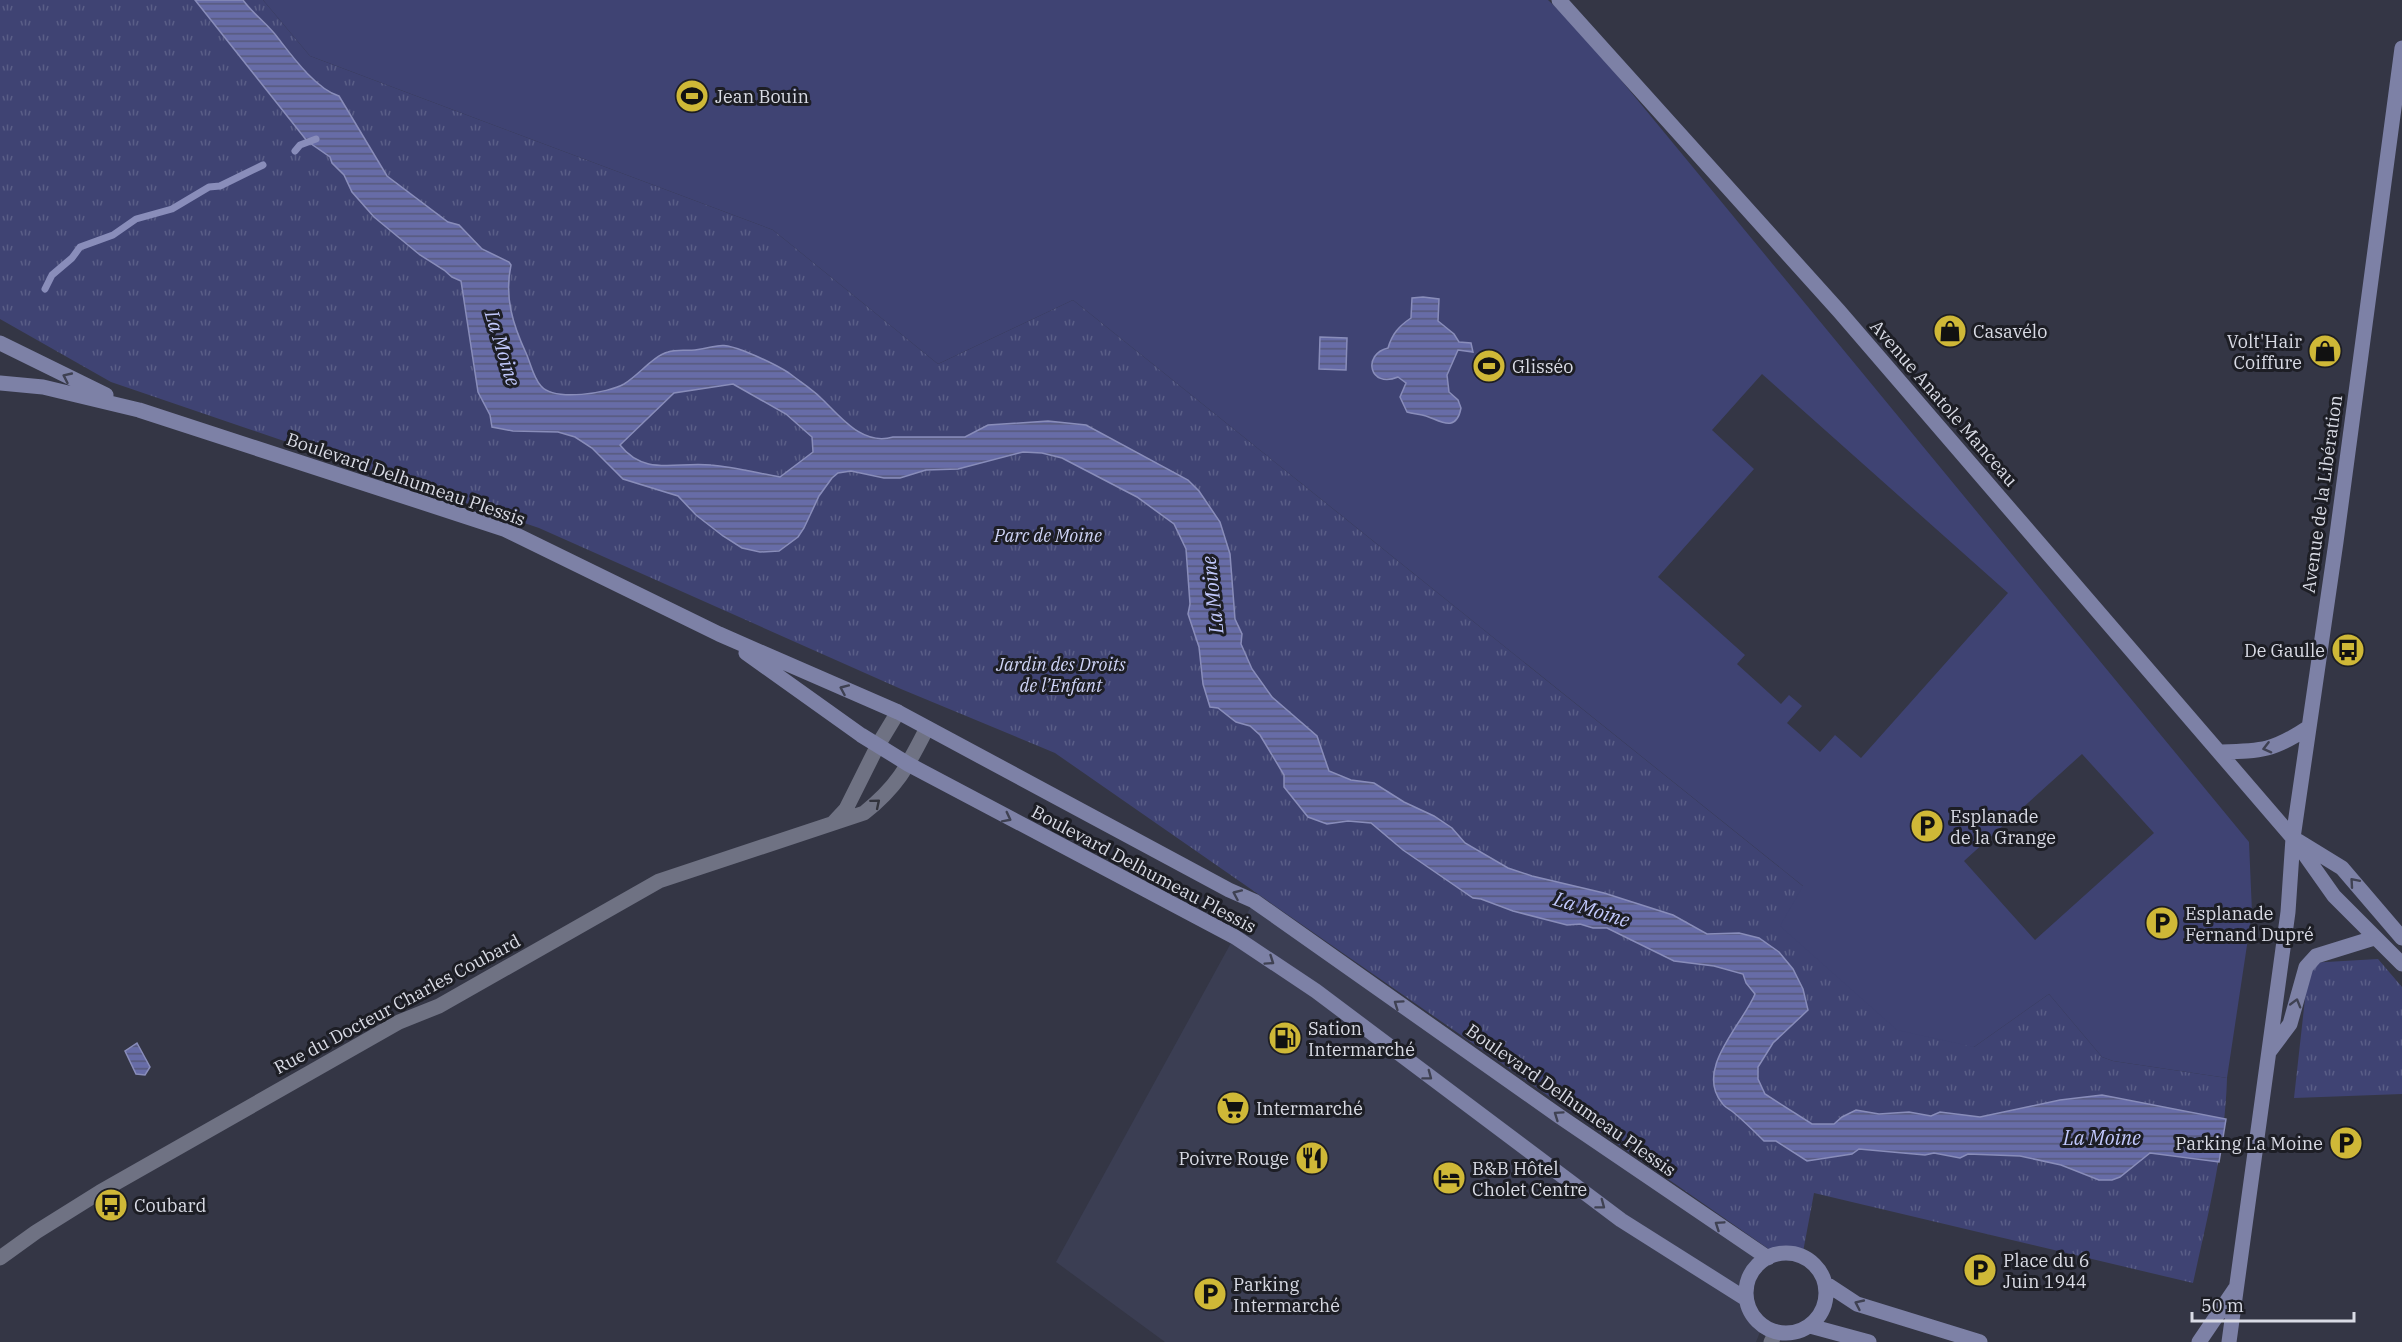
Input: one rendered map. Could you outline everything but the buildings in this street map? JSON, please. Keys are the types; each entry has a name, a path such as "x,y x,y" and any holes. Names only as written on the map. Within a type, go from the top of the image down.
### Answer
{"main road":[{"name":"Avenue Anatole Manceau","path":"1559,0 1855,328 2293,838"},
{"name":"Avenue de la Libération","path":"2229,1342 2288,912 2293,838 2402,48"},
{"name":"Boulevard Delhumeau Plessis","path":"0,343 139,410"},
{"name":"Boulevard Delhumeau Plessis","path":"0,383 43,387 139,410 504,529 719,634 898,712 1218,885 1254,901 1549,1109 1768,1258"},
{"name":"Boulevard Delhumeau Plessis","path":"719,634 861,735 908,764 955,791 1235,937 1316,991 1621,1220 1746,1299"},
{"path":"2220,752 2269,749 2283,744 2309,728"},
{"path":"2293,838 2342,868 2402,938"},
{"path":"2293,838 2334,896 2402,964"},
{"path":"2268,1053 2290,1024 2306,968 2316,956 2374,938"},
{"path":"1786,1253 1806,1258 1821,1273 1825,1283 1824,1307 1818,1317 1810,1326 1788,1334 1773,1337 1749,1310 1746,1299 1750,1275 1768,1258 1786,1253"},
{"path":"1825,1283 1857,1304 1980,1342"},
{"path":"2199,1342 2236,1286"},
{"path":"1810,1326 1869,1342"}],"street":[{"path":"831,825 846,808 898,712"},
{"name":"Rue du Docteur Charles Coubard","path":"0,1258 36,1232 129,1176 399,1022 439,1006 659,881 864,813 882,799 902,776 927,728"},
{"path":"861,735 868,751 869,764"}],"shaded area":[{"path":"1254,901 1559,1116 1773,1252 1756,1264 1748,1274 1743,1297 1760,1332 1756,1342 1165,1342 1056,1262"}],"green space":[{"name":"Parc de Moine","path":"0,0 263,0 310,56 773,230 938,364 1073,300 1804,887 1974,1047 2049,994 2102,1057 2113,1061 2227,1078 2219,1156 2193,1283 1814,1193 1803,1252 1787,1248 1773,1252 1055,753 901,689 539,528 111,382 0,319"},
{"path":"263,0 1548,0 1579,29 2249,842 2252,912 2227,1078 2113,1061 2102,1057 2049,994 1974,1047 1897,1030 1780,926 1803,886 1073,300 938,364 773,230 310,56","holes":["1762,374 2008,593 1861,758 1835,735 1820,752 1787,723 1802,706 1789,695 1781,704 1737,664 1745,655 1658,577 1754,469 1712,430","2082,754 2154,833 2035,940 1964,861"]},
{"path":"2378,959 2402,987 2402,1094 2294,1098 2309,963"}],"water":[{"name":"La Moine","path":"195,0 243,0 313,79 339,96 387,176 448,222 459,225 482,249 509,262 511,265 509,300 517,332 536,379 548,391 569,395 606,390 624,384 662,354 678,350 728,346 761,358 789,373 817,395 844,421 862,434 871,437 882,439 965,437 988,425 1048,421 1086,425 1188,480 1199,491 1220,522 1230,554 1235,619 1242,634 1241,644 1252,669 1272,697 1317,736 1329,771 1351,780 1374,783 1404,802 1434,816 1452,828 1465,843 1508,868 1604,893 1673,915 1707,934 1739,933 1759,938 1779,952 1793,969 1803,989 1808,1010 1773,1043 1758,1067 1758,1079 1765,1094 1812,1124 1834,1124 1856,1110 1879,1114 1909,1112 1931,1116 1940,1112 1980,1117 2060,1100 2102,1095 2226,1119 2219,1162 2150,1153 2120,1177 2112,1180 2099,1180 2061,1165 2020,1156 1968,1154 1960,1158 1934,1153 1925,1155 1859,1149 1852,1154 1807,1161 1776,1141 1764,1141 1723,1104 1715,1090 1714,1076 1717,1061 1755,994 1746,983 1743,974 1714,966 1674,961 1607,928 1593,928 1580,924 1567,925 1473,898 1403,850 1371,823 1348,821 1327,824 1308,817 1284,787 1284,775 1260,735 1250,726 1236,722 1218,708 1210,707 1203,684 1199,647 1188,614 1190,604 1186,549 1174,524 1137,497 1062,458 1042,453 1023,452 958,469 926,470 900,478 884,478 851,471 838,473 832,478 819,496 798,537 779,551 760,552 742,548 696,515 678,496 623,479 592,448 575,437 558,432 513,431 492,427 490,415 478,392 461,281 420,255 374,217 352,192 344,175 332,163 330,157 307,141","holes":["733,384 786,414 812,437 813,452 780,477 711,465 662,466 651,464 630,455 620,445 674,393"]},
{"path":"1412,298 1439,299 1438,321 1454,334 1459,342 1471,343 1473,352 1458,350 1447,375 1449,392 1458,400 1461,408 1459,416 1451,423 1407,412 1400,397 1406,383 1398,377 1381,378 1375,375 1372,369 1375,357 1380,351 1388,348 1397,331 1411,318"},
{"path":"1320,337 1347,338 1346,370 1319,369"},
{"path":"137,1043 150,1067 145,1075 136,1074 125,1051"}],"waterway":[{"path":"295,151 300,145 316,139"},
{"path":"45,289 52,275 72,258 80,247 113,235 136,219 172,209 209,187 220,186 263,165"}],"place":[{"name":"Jean Bouin","path":"692,96"},
{"name":"Casavélo","path":"1950,331"},
{"name":"Volt'Hair Coiffure","path":"2325,351"},
{"name":"Glisséo","path":"1489,366"},
{"name":"De Gaulle","path":"2348,650"},
{"name":"Esplanade de la Grange","path":"1927,826"},
{"name":"Esplanade Fernand Dupré","path":"2162,923"},
{"name":"Sation Intermarché","path":"1285,1038"},
{"name":"Intermarché","path":"1233,1108"},
{"name":"Parking La Moine","path":"2346,1143"},
{"name":"Poivre Rouge","path":"1312,1158"},
{"name":"B&B Hôtel Cholet Centre","path":"1449,1178"},
{"name":"Coubard","path":"111,1205"},
{"name":"Place du 6 Juin 1944","path":"1980,1270"},
{"name":"Parking Intermarché","path":"1210,1294"}],"park label":[{"name":"Jardin des Droits de l’Enfant","path":"1061,674"}]}
